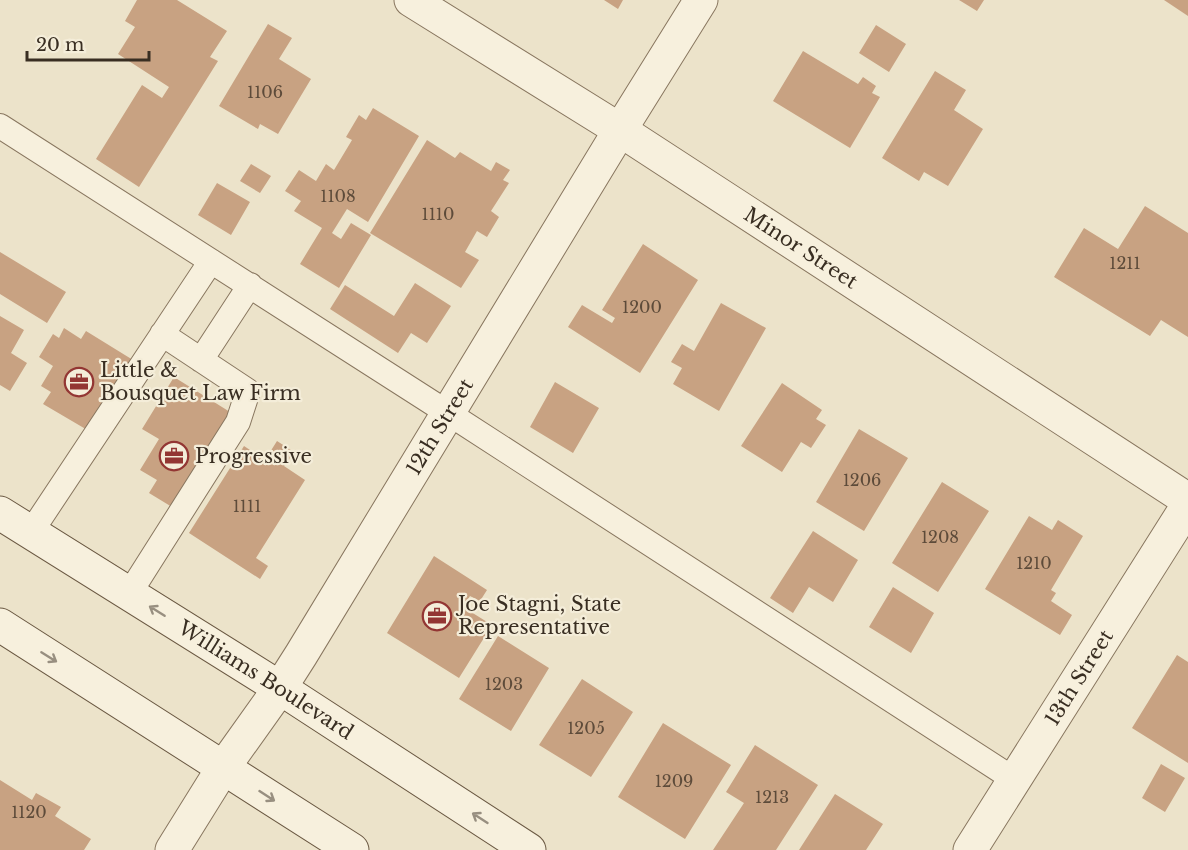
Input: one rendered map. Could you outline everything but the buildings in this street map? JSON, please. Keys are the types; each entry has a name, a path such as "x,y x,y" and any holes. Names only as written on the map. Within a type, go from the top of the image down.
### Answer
{"street":[{"name":"Minor Street","path":"411,0 620,130 1188,500"},
{"name":"12th Street","path":"172,850 223,768 280,688 701,0"},
{"name":"13th Street","path":"970,850 1188,506"},
{"name":"Williams Boulevard","path":"0,513 280,688 529,850"},
{"path":"0,626 352,850"}],"lane":[{"path":"0,126 448,412 1016,780"},
{"path":"31,532 211,261"},
{"path":"201,360 249,285"},
{"path":"129,594 238,422 248,390 162,334"}],"place":[{"name":"Little & Bousquet Law Firm","path":"79,382"},
{"name":"Progressive","path":"174,456"},
{"name":"Joe Stagni, State Representative","path":"437,616"}]}
